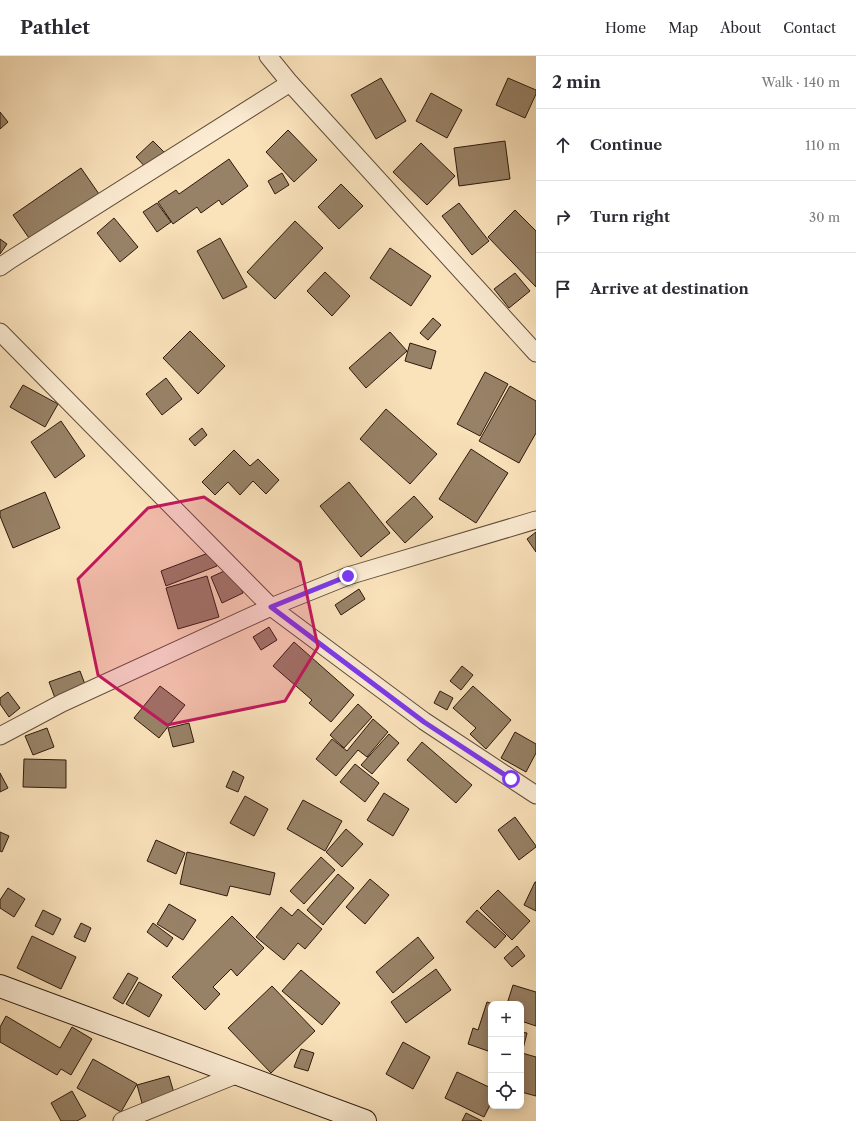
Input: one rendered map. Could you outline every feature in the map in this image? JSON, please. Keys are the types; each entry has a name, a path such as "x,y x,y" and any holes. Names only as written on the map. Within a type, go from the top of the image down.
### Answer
{"main road":[{"path":"0,986 365,1121"}],"street":[{"path":"268,56 290,83 536,353"},
{"path":"0,267 290,83"},
{"path":"0,332 271,607 424,722 536,795"},
{"path":"0,736 62,703 271,607 348,576 536,520"},
{"path":"122,1121 238,1074"}],"highlighted area":[{"path":"204,497 300,562 318,647 285,701 167,725 98,675 78,579 148,508"}],"building":[{"path":"381,78 406,121 376,139 351,95"},
{"path":"508,78 536,90 536,94 525,118 496,105"},
{"path":"431,93 462,110 447,138 416,121"},
{"path":"0,112 8,122 0,129"},
{"path":"288,130 317,160 294,182 266,152"},
{"path":"153,141 167,155 149,171 136,157"},
{"path":"505,141 510,179 459,186 454,148"},
{"path":"421,143 455,176 427,205 393,172"},
{"path":"229,159 248,186 222,205 219,200 201,213 197,207 173,224 158,202 176,190 179,194"},
{"path":"81,168 99,194 31,241 13,215"},
{"path":"282,173 289,185 275,194 268,181"},
{"path":"341,184 363,206 339,229 318,207"},
{"path":"157,203 171,222 157,232 143,212"},
{"path":"459,203 489,241 472,255 442,216"},
{"path":"515,210 536,231 536,287 488,237"},
{"path":"114,218 138,247 120,262 97,233"},
{"path":"295,221 323,248 275,299 247,272"},
{"path":"220,238 247,287 223,299 197,251"},
{"path":"0,239 7,244 0,254"},
{"path":"390,248 431,276 411,306 370,278"},
{"path":"325,272 350,296 332,316 307,291"},
{"path":"515,273 530,291 509,308 494,289"},
{"path":"433,318 441,325 428,340 420,333"},
{"path":"190,331 225,366 198,394 163,358"},
{"path":"390,332 407,351 366,388 349,368"},
{"path":"410,343 436,351 431,369 405,361"},
{"path":"485,372 508,384 480,436 457,424"},
{"path":"166,378 182,399 162,415 146,394"},
{"path":"23,385 58,404 45,427 10,407"},
{"path":"510,386 536,401 536,433 519,463 479,441"},
{"path":"386,409 437,454 410,484 360,439"},
{"path":"61,421 85,456 55,478 31,442"},
{"path":"202,428 207,435 195,446 189,439"},
{"path":"471,449 508,473 476,523 439,499"},
{"path":"234,450 250,466 258,459 279,480 266,494 253,481 240,495 228,482 215,495 202,482"},
{"path":"349,482 390,533 361,557 320,506"},
{"path":"45,492 60,528 13,548 0,516 0,511"},
{"path":"414,496 433,517 405,543 386,522"},
{"path":"536,532 536,552 527,539"},
{"path":"211,552 217,566 166,586 161,571"},
{"path":"231,568 243,593 222,603 211,577"},
{"path":"207,576 219,617 178,629 166,588"},
{"path":"359,589 365,599 341,615 335,605"},
{"path":"269,627 277,640 261,650 253,637"},
{"path":"294,642 354,695 331,722 309,703 312,700 273,666"},
{"path":"462,666 473,675 461,690 450,681"},
{"path":"80,671 86,687 55,698 49,682"},
{"path":"160,686 185,705 159,738 134,718"},
{"path":"473,686 511,720 486,749 470,734 476,728 453,708"},
{"path":"440,691 453,698 447,710 434,703"},
{"path":"8,692 20,708 9,717 0,704 0,698"},
{"path":"358,704 372,717 344,748 330,735"},
{"path":"373,719 388,732 367,757 358,750 336,776 316,759 332,739 347,751"},
{"path":"189,723 194,742 173,747 168,728"},
{"path":"47,728 54,747 33,755 25,736"},
{"path":"515,732 536,744 536,753 526,772 501,758"},
{"path":"389,734 399,743 372,774 361,765"},
{"path":"422,742 472,785 456,803 407,760"},
{"path":"24,759 66,760 66,788 23,787"},
{"path":"355,764 379,783 365,802 340,782"},
{"path":"233,771 244,777 238,792 226,787"},
{"path":"0,773 8,788 0,792"},
{"path":"384,793 409,809 393,836 367,820"},
{"path":"245,796 268,809 254,836 230,823"},
{"path":"303,800 342,821 325,851 287,829"},
{"path":"515,817 536,846 519,860 498,830"},
{"path":"346,829 363,844 342,867 326,852"},
{"path":"0,832 9,836 2,852 0,851"},
{"path":"156,840 185,853 176,874 147,861"},
{"path":"187,852 275,873 270,895 230,886 227,896 180,884"},
{"path":"321,857 335,870 304,904 290,891"},
{"path":"338,874 354,888 323,925 307,910"},
{"path":"370,879 389,895 365,924 346,907"},
{"path":"536,882 536,911 524,905"},
{"path":"8,888 25,899 14,917 0,908 0,900"},
{"path":"498,890 530,921 512,940 480,908"},
{"path":"169,904 196,920 183,940 157,924"},
{"path":"281,907 292,916 298,909 322,929 305,949 298,943 284,960 256,937"},
{"path":"43,910 61,919 53,935 35,926"},
{"path":"477,910 506,936 495,948 466,922"},
{"path":"232,916 264,948 237,976 231,969 213,987 220,994 205,1010 172,977"},
{"path":"81,923 91,928 85,942 74,937"},
{"path":"153,923 173,938 167,947 147,932"},
{"path":"32,936 76,957 61,989 17,968"},
{"path":"418,937 434,958 393,993 376,972"},
{"path":"517,946 525,956 512,967 504,958"},
{"path":"436,969 451,990 406,1023 391,1002"},
{"path":"301,970 340,1003 322,1025 282,991"},
{"path":"128,973 138,978 123,1004 113,998"},
{"path":"139,982 162,995 149,1017 126,1004"},
{"path":"513,985 536,992 536,1026 524,1022 524,1001 508,1001"},
{"path":"272,986 315,1031 271,1073 228,1028"},
{"path":"488,1002 488,1051 468,1044 473,1028 478,1030"},
{"path":"6,1016 60,1048 72,1027 92,1039 71,1075 61,1069 57,1075 0,1042 0,1027"},
{"path":"524,1032 527,1033 524,1045"},
{"path":"403,1042 430,1057 413,1089 386,1074"},
{"path":"301,1049 314,1053 308,1071 294,1067"},
{"path":"524,1054 536,1057 536,1096 524,1093"},
{"path":"93,1059 137,1084 121,1112 77,1088"},
{"path":"457,1072 488,1087 488,1109 484,1117 445,1098"},
{"path":"169,1076 174,1093 142,1103 137,1085"},
{"path":"72,1091 86,1116 77,1121 61,1121 51,1103"},
{"path":"466,1113 482,1121 462,1121"}],"route":[{"path":"348,576 271,607 424,722 511,779"}]}
